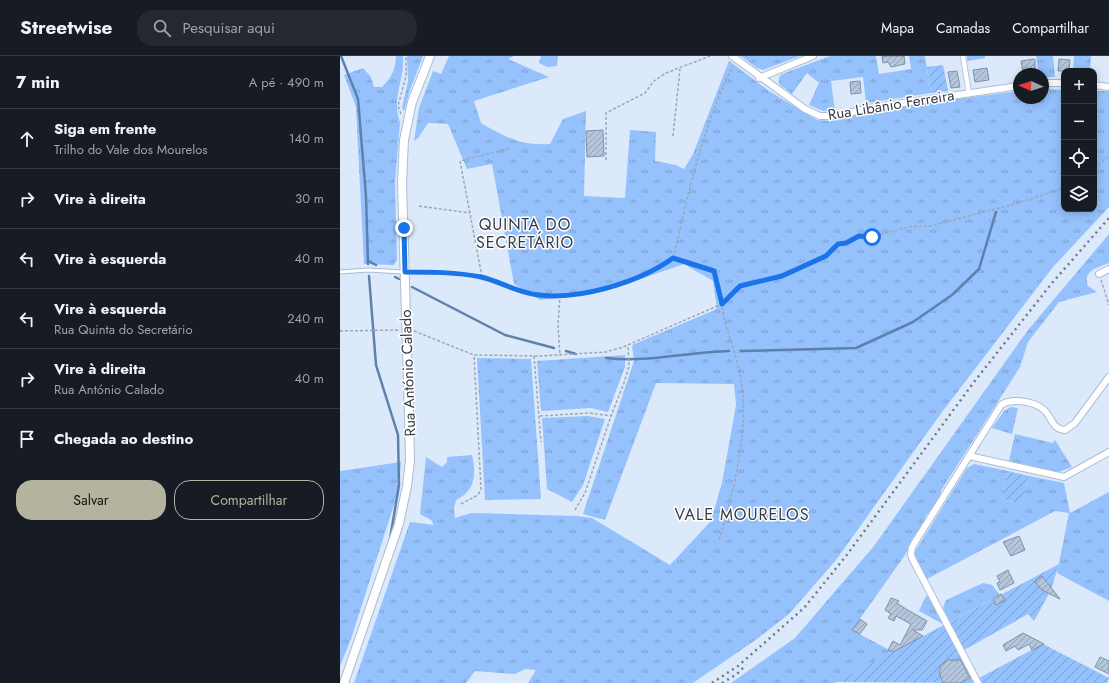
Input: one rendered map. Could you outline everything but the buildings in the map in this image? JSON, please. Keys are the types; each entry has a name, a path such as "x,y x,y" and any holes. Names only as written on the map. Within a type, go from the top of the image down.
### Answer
{"street":[{"name":"Rua António Calado","path":"344,683 344,672 399,524 406,494 410,450 402,183 404,140 412,102 430,56"},
{"path":"759,78 813,56"},
{"path":"963,56 969,94"},
{"name":"Rua Libânio Ferreira","path":"734,57 759,78 809,112 827,116 875,106 1013,87"},
{"path":"1049,83 1061,83"},
{"path":"1097,85 1109,87"},
{"path":"1099,274 1109,269"},
{"path":"978,683 913,560 911,550 995,413 1006,401 1017,401 1042,407 1056,427 1065,430 1074,423 1109,377"},
{"path":"968,456 1064,477 1109,452"}],"lane":[{"path":"340,272 368,270 405,272"}],"path":[{"path":"406,56 406,76 398,106 402,116 409,120"},
{"path":"606,160 606,113 645,92 654,81 666,73 704,57 710,56"},
{"path":"405,272 445,272 482,278 519,292 541,296 582,293 614,286 661,267 673,258 694,167 719,94 734,57"},
{"path":"673,136 680,68"},
{"path":"482,278 460,161 510,148"},
{"path":"1097,166 1109,156"},
{"path":"340,332 407,329 474,355 560,356 606,352 628,345 722,304 740,286 782,276 826,256 838,244 846,243 859,236 872,237 909,227 930,226 1015,204 1061,189"},
{"path":"419,206 470,213"},
{"path":"673,258 714,271 726,322 737,357 742,387 743,425 730,503 719,541"},
{"path":"1099,274 1109,305"},
{"path":"560,295 558,325 560,356"},
{"path":"575,510 585,493 629,366 628,345"},
{"path":"461,504 478,495 481,489 474,355"},
{"path":"534,356 542,442"},
{"path":"540,416 590,413 611,416"}],"green space":[{"path":"396,56 403,56 397,105 400,122 395,182 397,259 394,265 364,264 356,107 344,75 363,68 371,77 374,87 382,87 392,73"},
{"path":"407,56 423,56 404,111 402,108 408,81"},
{"path":"449,56 514,56 508,59 549,77 474,101 481,123 514,140 530,144 550,144 563,119 586,111 584,196 625,198 630,130 656,132 655,161 676,165 684,169 693,154 729,61 769,91 817,120 832,121 851,114 1013,92 1013,104 1049,104 1049,89 1061,90 1061,212 1097,212 1097,91 1109,91 1109,207 1053,267 942,412 836,560 789,614 757,639 693,683 528,683 536,670 525,669 515,674 475,671 466,683 354,683 410,522 434,525 431,520 420,514 426,457 442,467 447,462 447,457 472,455 474,469 473,481 468,491 456,500 454,508 455,518 471,513 577,516 592,518 670,565 711,521 722,483 736,405 734,384 656,383 605,520 583,514 634,361 632,345 717,309 713,281 684,264 603,292 540,300 514,284 492,164 467,169 448,124 428,123 419,137 414,141 419,108 433,71 441,74"},
{"path":"541,56 558,56 557,66 547,67 539,63"},
{"path":"741,56 800,56 763,70 757,68"},
{"path":"830,56 876,56 879,74 911,69 909,56 925,56 931,93 866,103 863,77 831,81 835,111 823,111 809,105 819,83 807,73 792,94 779,84 779,77 782,74"},
{"path":"967,56 985,56 985,58 967,61"},
{"path":"1036,56 1053,56 1055,77 1049,77 1049,68 1038,68"},
{"path":"1074,56 1091,56 1090,68 1073,68"},
{"path":"943,65 948,91 931,93 927,67"},
{"path":"1109,234 1109,263 1092,270 1087,277 1088,286 1097,292 1059,302 1028,342 1020,367 942,489 938,501 925,517 926,519 912,539 905,555 852,630 893,652 835,683 731,683 795,638 874,546 1028,330"},
{"path":"625,355 625,367 608,412 591,408 541,411 537,361"},
{"path":"477,358 531,359 541,499 485,500"},
{"path":"1011,407 1018,408 1012,434 992,428 1004,411"},
{"path":"588,416 605,419 583,485 572,502 547,489 542,418"},
{"path":"1015,434 1053,443 1055,440 1072,467 1059,472 1009,461"},
{"path":"401,462 399,489 351,639 340,666 340,471"},
{"path":"974,464 1008,471 1001,499 1022,504 1029,476 1064,483 1070,513 1109,492 1109,601 1057,573 1069,513 1055,511 927,579 914,553 967,468"},
{"path":"1008,471 1029,476 1022,504 1001,499"},
{"path":"1059,564 1051,590 1034,621 1028,614 964,650 950,622"},
{"path":"983,583 992,585 1000,595 950,622 943,608 946,600"},
{"path":"926,596 929,597 943,624 919,611"},
{"path":"944,625 974,683 836,682"},
{"path":"1043,644 1109,678 1107,683 982,683 979,678"}],"waterway":[{"path":"341,56 358,99 366,196 368,264"},
{"path":"741,351 856,348 913,322 952,295 979,269 996,212"},
{"path":"368,261 376,265"},
{"path":"369,276 376,365 398,435 399,485 390,539"},
{"path":"395,277 399,279"},
{"path":"412,287 505,335 554,348"},
{"path":"566,351 576,354"},
{"path":"606,358 637,359 729,351"}],"railway":[{"path":"712,683 738,666 804,608 846,556 974,382 1052,283 1109,218"},
{"path":"722,683 737,674 746,665"}],"district":[{"name":"QUINTA DO SECRETÁRIO","path":"525,233"},
{"name":"VALE MOURELOS","path":"742,514"}],"route":[{"path":"404,228 405,272 445,272 482,278 519,292 541,296 566,295 614,286 661,267 673,258 714,271 718,281 722,304 740,286 782,276 808,265 818,258 826,256 838,244 846,243 859,236 872,237"}]}
